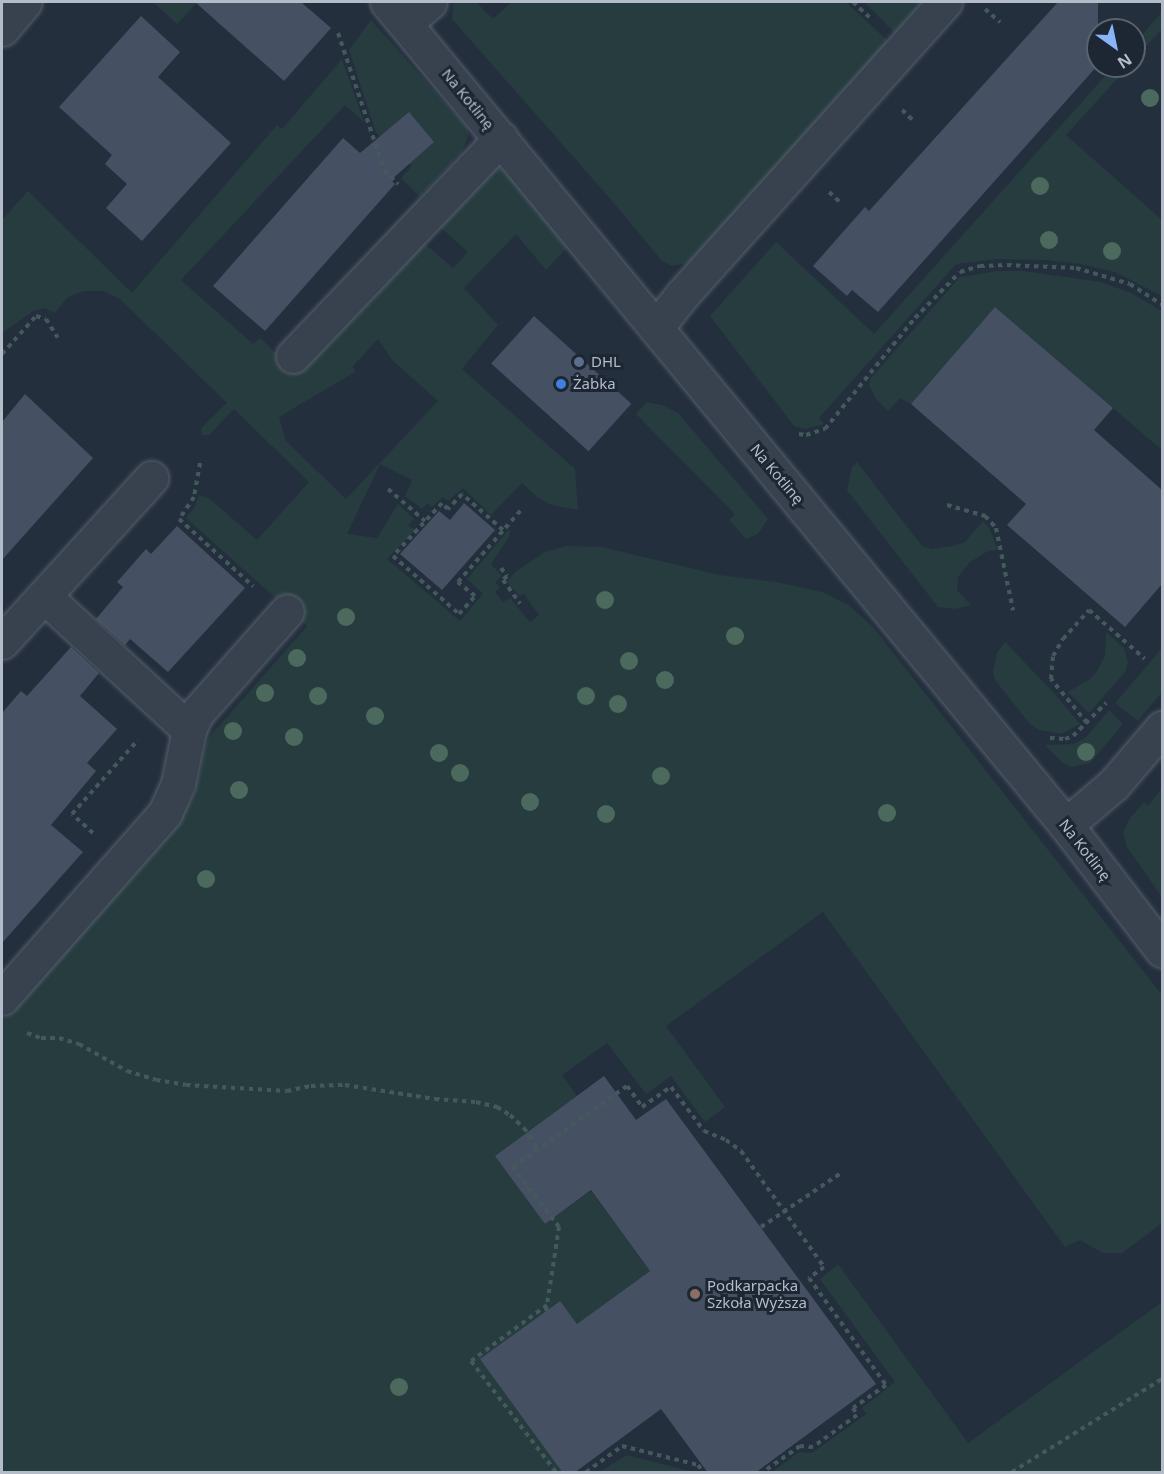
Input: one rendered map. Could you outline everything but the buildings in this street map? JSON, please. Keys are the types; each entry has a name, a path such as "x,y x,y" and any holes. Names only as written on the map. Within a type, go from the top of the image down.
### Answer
{"street":[{"path":"2,28 25,2"},
{"path":"397,12 430,2"},
{"path":"656,328 682,295 945,2"},
{"name":"Na Kotlinę","path":"397,12 1066,825 1162,950"},
{"path":"293,356 501,138"},
{"path":"2,642 152,478"},
{"path":"44,596 189,730"},
{"path":"2,998 165,813 178,784 189,730 201,706 286,611"},
{"path":"1066,825 1114,784 1162,728"}],"path":[{"path":"985,9 1000,22"},
{"path":"338,33 384,170 400,185"},
{"path":"898,106 915,122"},
{"path":"792,433 806,435 825,429 915,318 950,279 969,268 1015,265 1076,268 1130,284 1162,305"},
{"path":"2,354 36,316 48,320 58,338"},
{"path":"200,463 194,497 179,519 247,580"},
{"path":"387,489 425,521"},
{"path":"502,530 462,494 448,508 442,503 393,556 459,614 475,596 458,582 521,510"},
{"path":"947,505 985,516 996,528 1013,610"},
{"path":"501,568 507,576 504,580 520,603"},
{"path":"1087,723 1051,679 1053,656 1063,639 1089,610 1144,659"},
{"path":"1045,738 1065,739 1079,732 1106,703"},
{"path":"95,834 72,814 141,737"},
{"path":"22,1031 40,1038 59,1038 79,1044 127,1071 156,1080 230,1090 253,1088 287,1091 311,1086 345,1085 393,1090 435,1099 476,1102 497,1107 510,1115 524,1128 538,1149"},
{"path":"546,1311 559,1227 513,1167 627,1086 642,1107 671,1087 704,1131 726,1140 741,1151 825,1267 809,1278 886,1385 853,1408 857,1415 813,1447 800,1446 763,1473"},
{"path":"761,1227 841,1173"},
{"path":"548,1304 471,1361 555,1473"},
{"path":"1012,1473 1162,1379"},
{"path":"586,1473 622,1446 698,1465 704,1473"}],"green space":[{"path":"153,2 198,2 177,24"},
{"path":"453,2 476,2 493,19 512,2 846,2 889,42 694,262 672,266 662,261 452,19"},
{"path":"864,2 922,2 895,33"},
{"path":"1162,12 1162,29 1146,47 1146,30"},
{"path":"371,20 466,126 469,134 462,152 420,197 401,178 412,166 376,133 349,50"},
{"path":"342,59 364,122 345,105 181,280 253,344 260,338 297,373 417,242 425,244 453,268 468,252 441,228 438,218 489,168 503,169 568,242 567,248 546,270 516,234 464,288 498,325 462,369 575,469 578,510 552,505 537,497 522,483 491,515 463,488 448,501 443,497 432,507 428,503 422,509 405,496 412,480 380,464 347,534 377,538 398,504 414,519 408,525 415,530 387,559 460,621 483,594 467,579 510,528 509,537 491,564 502,576 495,582 500,587 495,592 503,602 510,598 530,622 539,615 524,594 520,596 507,582 515,572 545,552 566,546 602,547 719,575 776,582 822,592 850,606 874,628 1162,995 1162,1223 1122,1253 1103,1253 1080,1240 1065,1247 823,912 666,1026 725,1107 705,1122 671,1076 646,1094 607,1043 562,1075 577,1096 495,1156 545,1224 591,1191 650,1271 577,1324 559,1301 481,1359 563,1472 2,1472 2,1021 162,843 195,795 205,747 210,736 307,626 186,518 194,508 199,495 210,499 257,540 309,482 234,409 209,435 202,435 201,428 227,403 120,299 103,291 83,291 67,298 55,313 44,308 33,311 2,333 2,220 28,191 132,293 277,125 282,129","holes":["378,339 393,361 438,401 346,499 286,441 279,417 355,372 353,366"]},
{"path":"1103,78 1118,78 1066,135 1162,220 1162,296 1115,272 1081,264 1046,260 998,259 956,264 819,418 824,424 805,429 794,426 710,316 776,242 874,334"},
{"path":"997,271 1023,271 1101,282 1131,293 1162,311 1162,450 995,307 911,404 900,398 888,411 876,399 869,385 871,378 960,277"},
{"path":"647,402 665,406 679,414 768,519 758,534 746,539 729,520 735,514 636,414"},
{"path":"857,462 922,546 932,549 965,542 983,521 989,528 998,550 988,551 970,562 958,577 957,590 971,605 955,609 938,607 847,490 852,467"},
{"path":"1106,632 1124,648 1128,663 1125,672 1089,713 1068,692 1089,680 1097,671 1105,656"},
{"path":"1005,642 1080,724 1061,734 1039,730 1030,724 995,680 993,672 997,653"},
{"path":"1162,648 1162,692 1138,721 1115,703"},
{"path":"1109,710 1123,724 1090,763 1071,767 1063,763 1045,745 1074,744 1085,738"},
{"path":"1162,788 1162,897 1127,847 1123,832 1130,818 1144,802 1148,806"},
{"path":"838,1264 968,1443 1162,1302 1162,1472 772,1472 799,1452 812,1453 866,1414 862,1408 895,1382 820,1279"},
{"path":"627,1455 694,1472 599,1472"}],"place":[{"name":"DHL","path":"579,362"},
{"name":"Żabka","path":"561,384"},
{"name":"Podkarpacka Szkoła Wyższa","path":"695,1294"}]}
